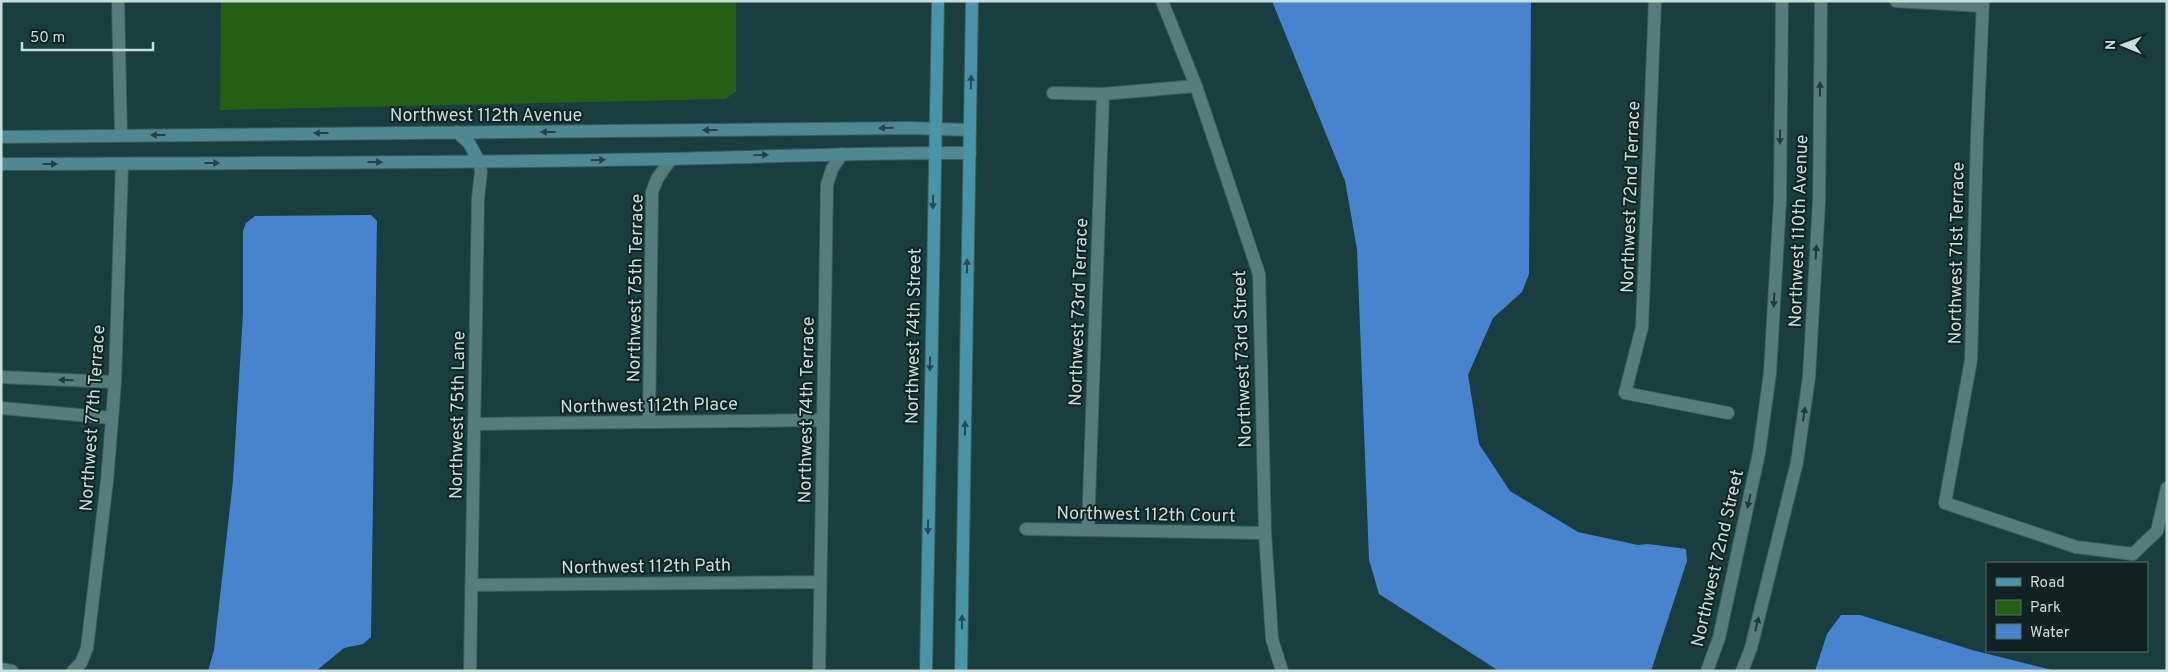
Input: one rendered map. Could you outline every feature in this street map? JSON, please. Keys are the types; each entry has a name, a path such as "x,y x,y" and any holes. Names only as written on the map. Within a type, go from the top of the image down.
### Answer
{"main road":[{"name":"Northwest 74th Street","path":"926,671 934,129 938,1"},
{"path":"961,671 972,1"}],"street":[{"path":"118,1 120,135"},
{"name":"Northwest 73rd Street","path":"1162,1 1196,86 1260,274 1265,533 1272,640 1282,671"},
{"name":"Northwest 72nd Terrace","path":"1655,1 1642,327 1625,393 1728,413"},
{"name":"Northwest 110th Avenue","path":"1759,454 1770,373 1780,201 1782,1"},
{"name":"Northwest 110th Avenue","path":"1742,671 1751,648 1797,462 1809,376 1817,231 1821,1"},
{"path":"1896,1 1983,4"},
{"name":"Northwest 71st Terrace","path":"1983,4 1976,137 1972,360 1946,503 2076,547 2134,554 2157,531 2167,488"},
{"path":"1054,93 1103,94 1196,86"},
{"name":"Northwest 73rd Terrace","path":"1088,530 1103,94"},
{"name":"Northwest 112th Avenue","path":"1,137 457,132 970,130"},
{"path":"457,132 469,143 479,161"},
{"path":"1,164 479,161 670,159 842,154 970,154"},
{"name":"Northwest 74th Terrace","path":"819,671 827,188 828,177 842,154"},
{"name":"Northwest 75th Terrace","path":"649,422 652,192 657,179 670,159"},
{"name":"Northwest 75th Lane","path":"470,671 478,198 481,172 479,161"},
{"name":"Northwest 77th Terrace","path":"73,671 82,663 87,648 107,481 115,382 122,164"},
{"path":"1,378 115,382"},
{"path":"1,408 112,418"},
{"name":"Northwest 112th Place","path":"475,424 823,420"},
{"name":"Northwest 72nd Street","path":"1707,671 1720,638 1759,454"},
{"name":"Northwest 112th Court","path":"1026,529 1265,533"},
{"name":"Northwest 112th Path","path":"472,585 820,582"},
{"path":"1,669 12,671"}],"green space":[{"path":"221,1 736,1 736,91 726,99 220,110"}],"water":[{"path":"1272,1 1531,1 1529,274 1522,292 1493,318 1468,375 1479,444 1510,491 1578,532 1638,545 1648,544 1686,549 1687,561 1651,671 1499,671 1379,594 1369,560 1357,249 1345,181"},
{"path":"371,215 377,221 371,637 363,644 344,648 316,671 208,671 214,650 233,480 243,313 243,231 246,223 255,216"},
{"path":"1841,615 1860,615 1972,650 2056,671 1815,671 1827,634"}]}
